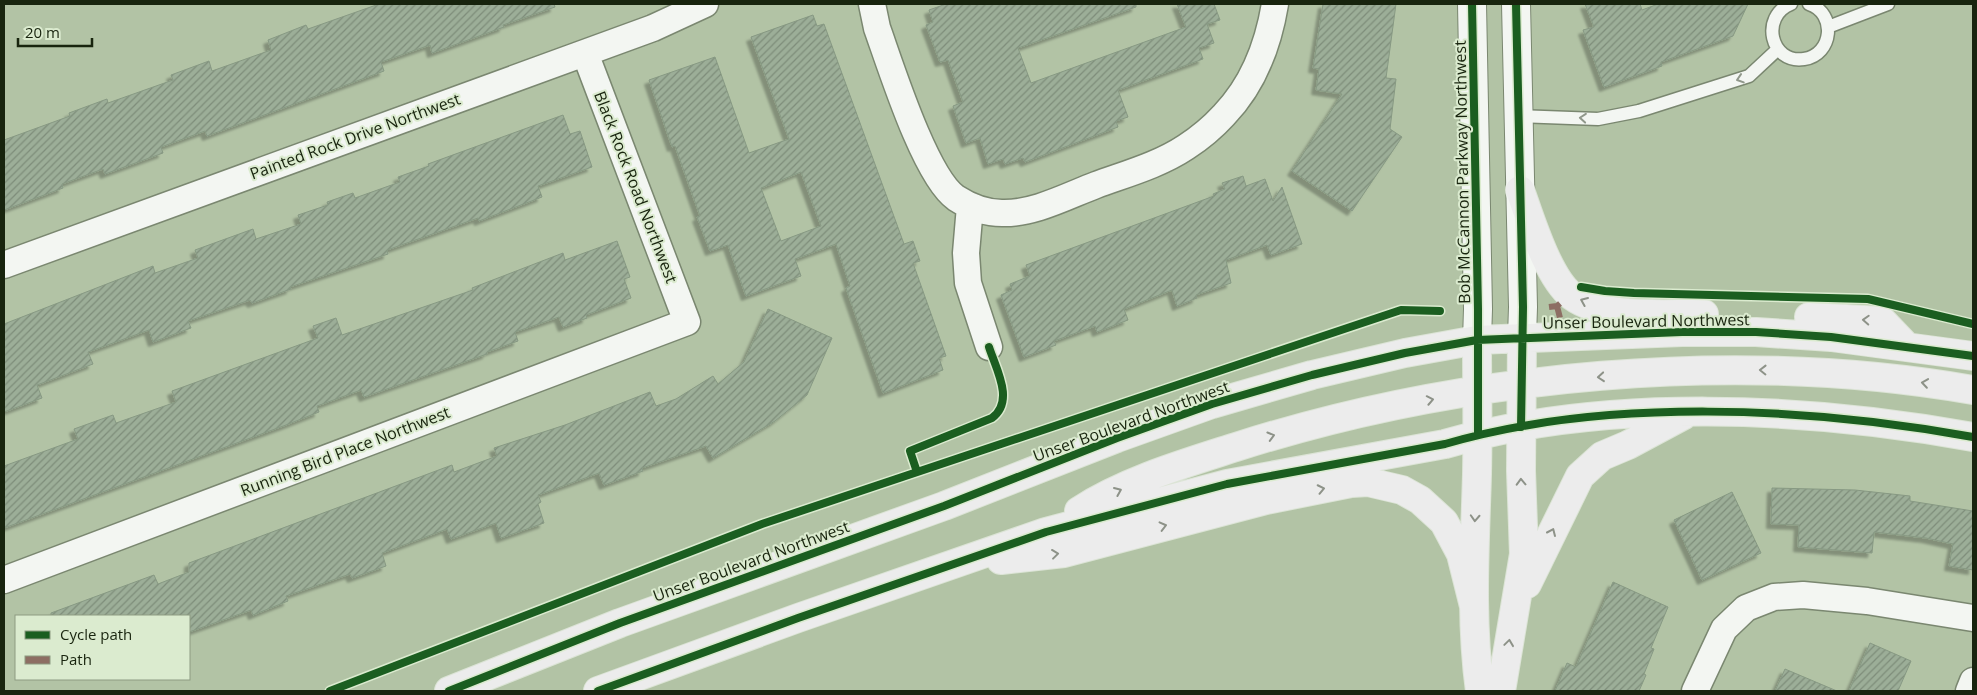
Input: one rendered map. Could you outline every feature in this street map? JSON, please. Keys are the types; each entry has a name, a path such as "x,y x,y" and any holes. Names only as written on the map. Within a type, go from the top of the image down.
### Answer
{"main road":[{"path":"1520,190 1543,252 1560,281 1571,295 1581,301 1614,312 1762,315 1882,321 1905,345"},
{"name":"Unser Boulevard Northwest","path":"449,691 620,623 944,506 1117,438 1212,404 1312,375 1405,353 1476,340 1522,337 1682,332 1756,332 1905,345 1973,356"},
{"path":"1501,691 1524,554 1520,385 1522,337"},
{"path":"1476,340 1478,434 1474,606 1475,655 1480,691"},
{"path":"1046,532 1095,501 1209,456 1318,423 1477,391 1520,385 1667,372 1742,370 1856,375 1973,390"},
{"path":"1515,608 1580,476 1602,456 1628,445 1688,413"},
{"path":"598,691 798,618 1046,532 1227,484 1445,444 1478,434 1560,419 1688,413 1830,418 1973,437"},
{"path":"955,565 1064,552 1266,500 1350,483 1368,482 1402,490 1420,500 1444,522 1461,554 1474,606"}],"street":[{"name":"Painted Rock Drive Northwest","path":"4,265 653,28 705,4"},
{"path":"872,4 877,28 933,172 955,197 970,206 985,211 1018,212 1139,169 1186,147 1207,132 1234,104 1252,77 1270,35 1275,4"},
{"name":"Bob McCannon Parkway Northwest","path":"1472,4 1478,309 1476,340"},
{"path":"1516,4 1522,337"},
{"name":"Black Rock Road Northwest","path":"585,52 687,322"},
{"path":"970,206 966,253 968,283 989,347"},
{"name":"Running Bird Place Northwest","path":"4,580 687,322"},
{"path":"1695,691 1724,629 1746,608 1774,597 1803,595 1867,601 1973,618"},
{"path":"1969,691 1973,681"}],"lane":[{"path":"1790,4 1777,13 1771,31 1778,49 1793,59 1811,57 1825,45 1828,27 1826,18 1820,10 1809,4"},
{"path":"1828,27 1888,4"},
{"path":"1518,116 1598,119 1639,111 1749,76 1778,49"}],"building":[{"path":"379,4 554,4 555,7 432,53 430,45 381,62 384,71 207,136 205,131 161,147 163,153 105,174 103,169 62,184 63,188 4,210 4,140 70,116 69,113 107,99 108,103 173,80 171,75 209,61 212,71 271,50 268,40 306,25 308,29"},
{"path":"946,4 1136,4 1136,7 1018,48 1031,83 1186,27 1177,4 1214,4 1220,20 1207,24 1214,43 1199,48 1203,59 1118,90 1128,117 1116,121 1118,127 1025,162 1023,158 1005,164 1003,159 988,164 980,138 966,143 953,106 963,102 948,60 940,62 926,25 933,22 929,10"},
{"path":"1323,4 1396,4 1386,78 1396,79 1390,129 1402,137 1352,211 1292,171 1342,94 1316,90 1319,69 1313,68"},
{"path":"1585,4 1640,4 1642,10 1658,4 1748,4 1733,36 1661,62 1662,66 1604,87 1583,30 1594,27"},
{"path":"813,15 817,26 824,24 904,244 913,241 920,261 913,263 946,356 939,358 943,370 883,393 846,288 850,286 836,244 795,259 801,276 746,296 728,245 710,251 697,217 700,216 675,146 672,147 649,80 715,57 749,153 789,139 751,37","holes":["801,172 821,226 781,241 761,188"]},
{"path":"563,115 570,134 580,131 592,167 538,186 542,197 479,221 478,218 387,250 388,254 290,287 291,289 252,303 250,300 188,321 191,328 153,342 149,330 88,352 93,364 37,385 42,398 4,412 4,324 153,266 155,273 198,258 195,250 253,229 256,239 301,224 298,215 328,205 327,202 353,193 355,198 400,182 398,177 429,166 428,164"},
{"path":"1243,176 1246,186 1265,179 1273,201 1282,187 1302,244 1271,255 1267,245 1226,260 1231,283 1196,295 1197,298 1177,306 1172,290 1124,309 1128,320 1097,332 1095,326 1054,341 1056,345 1024,357 1001,295 1012,290 1010,284 1030,276 1026,265 1214,196 1213,194 1225,189 1222,183"},
{"path":"617,241 630,277 624,279 631,298 586,315 587,318 563,327 559,317 515,332 518,341 487,352 487,354 364,397 361,390 317,406 319,412 286,425 4,528 4,466 78,439 74,429 113,415 116,423 176,402 172,391 318,338 313,326 336,318 342,335 473,290 472,288 563,253 565,260"},
{"path":"768,309 832,338 807,395 775,421 713,458 706,446 642,468 643,471 604,485 599,473 538,495 541,502 538,504 544,523 501,538 496,523 451,539 447,529 382,553 386,566 352,578 350,574 286,596 288,601 253,615 251,610 190,632 190,615 51,615 51,613 154,575 158,584 189,572 189,563 452,465 454,472 497,456 494,448 565,425 650,392 656,406 676,399 713,376 718,384 744,362"},
{"path":"1772,488 1855,490 1910,496 1910,501 1973,511 1973,570 1949,566 1953,544 1926,538 1874,532 1872,553 1798,547 1799,525 1771,524"},
{"path":"1732,492 1761,553 1702,580 1674,520"},
{"path":"1613,582 1668,607 1651,648 1654,649 1639,691 1555,691 1567,663 1576,667"},
{"path":"1870,643 1911,661 1898,691 1849,691"},
{"path":"1785,669 1837,691 1775,691"}],"marked path":[{"path":"1549,307 1557,306 1563,301"},
{"path":"1557,306 1560,318"}],"cycle path":[{"path":"1472,4 1478,309 1478,434"},
{"path":"1516,4 1523,307 1521,427"},
{"path":"1581,287 1634,293 1868,299 1973,324"},
{"path":"330,691 762,524 1401,310 1440,311"},
{"path":"449,691 620,623 944,506 1117,438 1212,404 1312,375 1405,353 1477,340 1682,332 1756,332 1831,337 1973,356"},
{"path":"917,472 910,451 992,418 999,411 1002,403 1002,384 989,347"},
{"path":"598,691 798,618 1046,532 1227,484 1445,444 1507,429 1572,419 1640,413 1708,412 1844,419 1973,437"}]}
